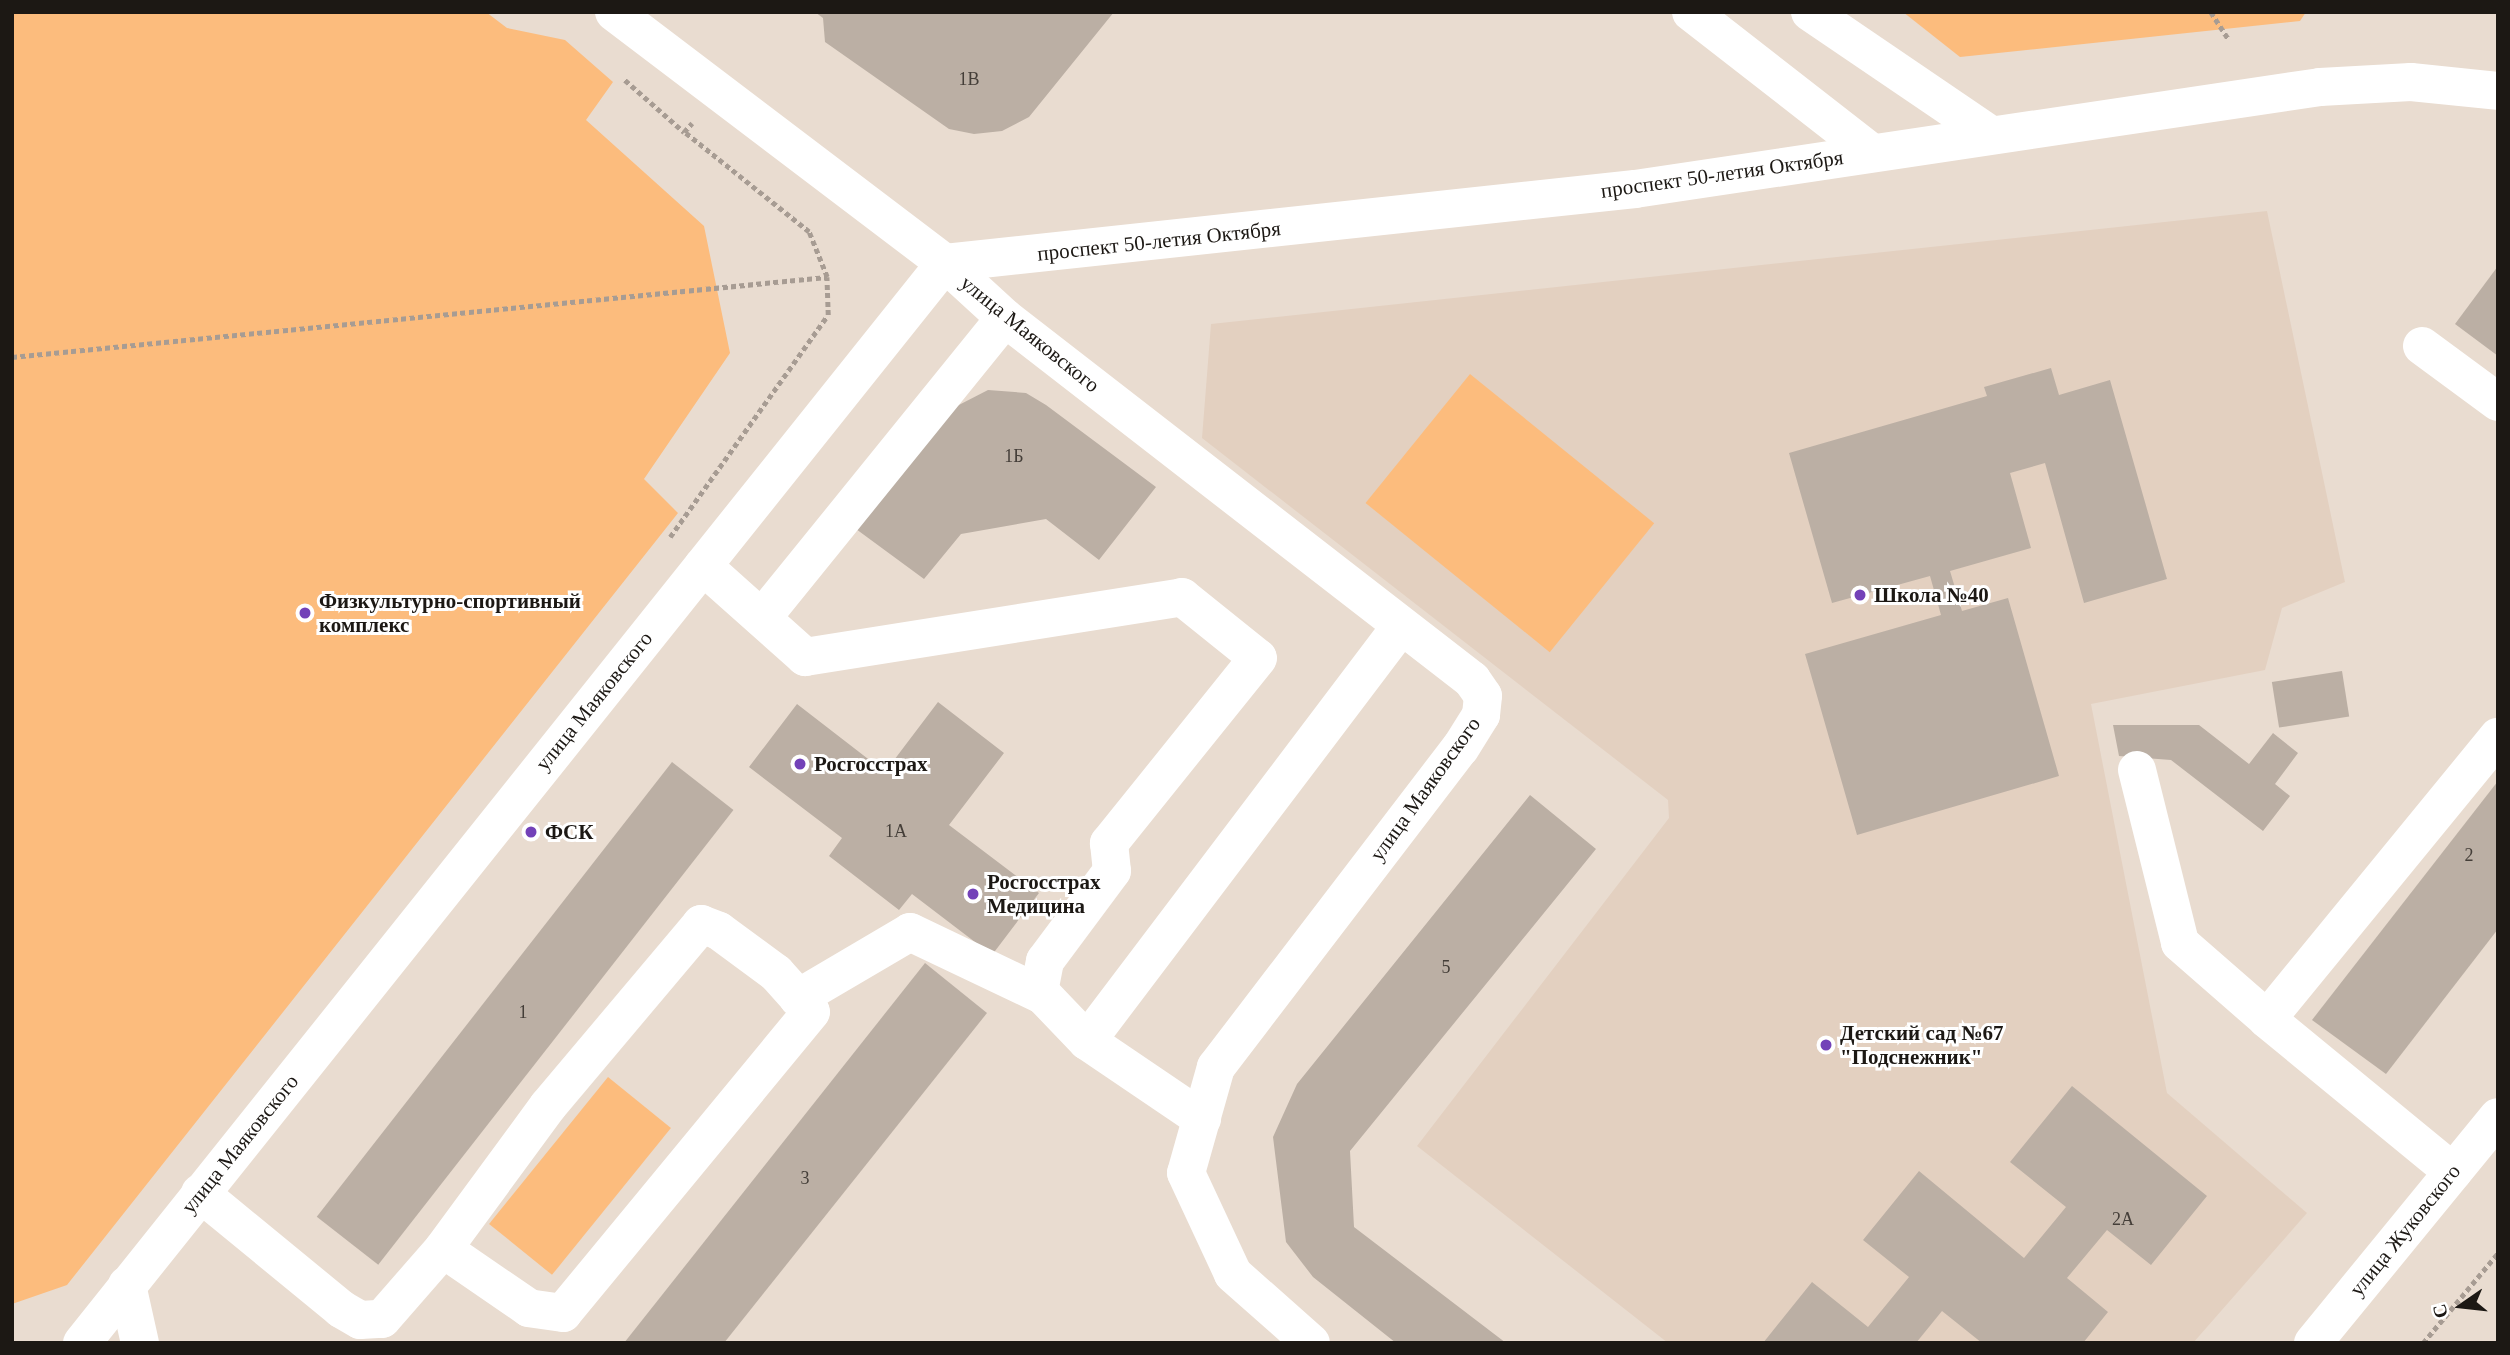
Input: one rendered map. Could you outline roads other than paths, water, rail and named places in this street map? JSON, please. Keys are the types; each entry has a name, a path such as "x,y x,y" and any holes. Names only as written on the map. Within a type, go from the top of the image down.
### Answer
{"street":[{"path":"614,12 945,263"},
{"path":"1691,12 1872,153"},
{"path":"1811,12 1988,133"},
{"name":"проспект 50-летия Октября","path":"945,263 1635,189 1988,133 2320,88 2411,82 2498,91"},
{"name":"улица Маяковского","path":"82,1343 945,263 1005,317 1472,680 1483,696 1481,715 1216,1067 1186,1173 1233,1274 1311,1343"},
{"path":"762,618 1005,317"},
{"path":"2422,346 2498,401"},
{"path":"703,566 805,657 1182,597 1258,658 1109,843 1112,871 1045,961 1039,991 1087,1041 1202,1119"},
{"path":"1087,1041 1401,626"},
{"path":"2267,1019 2498,737"},
{"path":"2137,770 2180,943 2267,1019 2453,1172"},
{"path":"200,1193 360,1320 382,1319 443,1249 548,1106 701,924 719,931 767,966 811,1012 563,1313 529,1308 443,1249"},
{"path":"798,998 910,932 1044,996"},
{"name":"улица Жуковского","path":"2313,1343 2498,1117"},
{"path":"127,1285 140,1343"}],"place":[{"name":"Школа №40","path":"1860,595"},
{"name":"Физкультурно-спортивный комплекс","path":"305,613"},
{"name":"Росгосстрах","path":"800,764"},
{"name":"ФСК","path":"531,832"},
{"name":"Росгосстрах Медицина","path":"973,894"},
{"name":"Детский сад №67 \"Подснежник\"","path":"1826,1045"}]}
